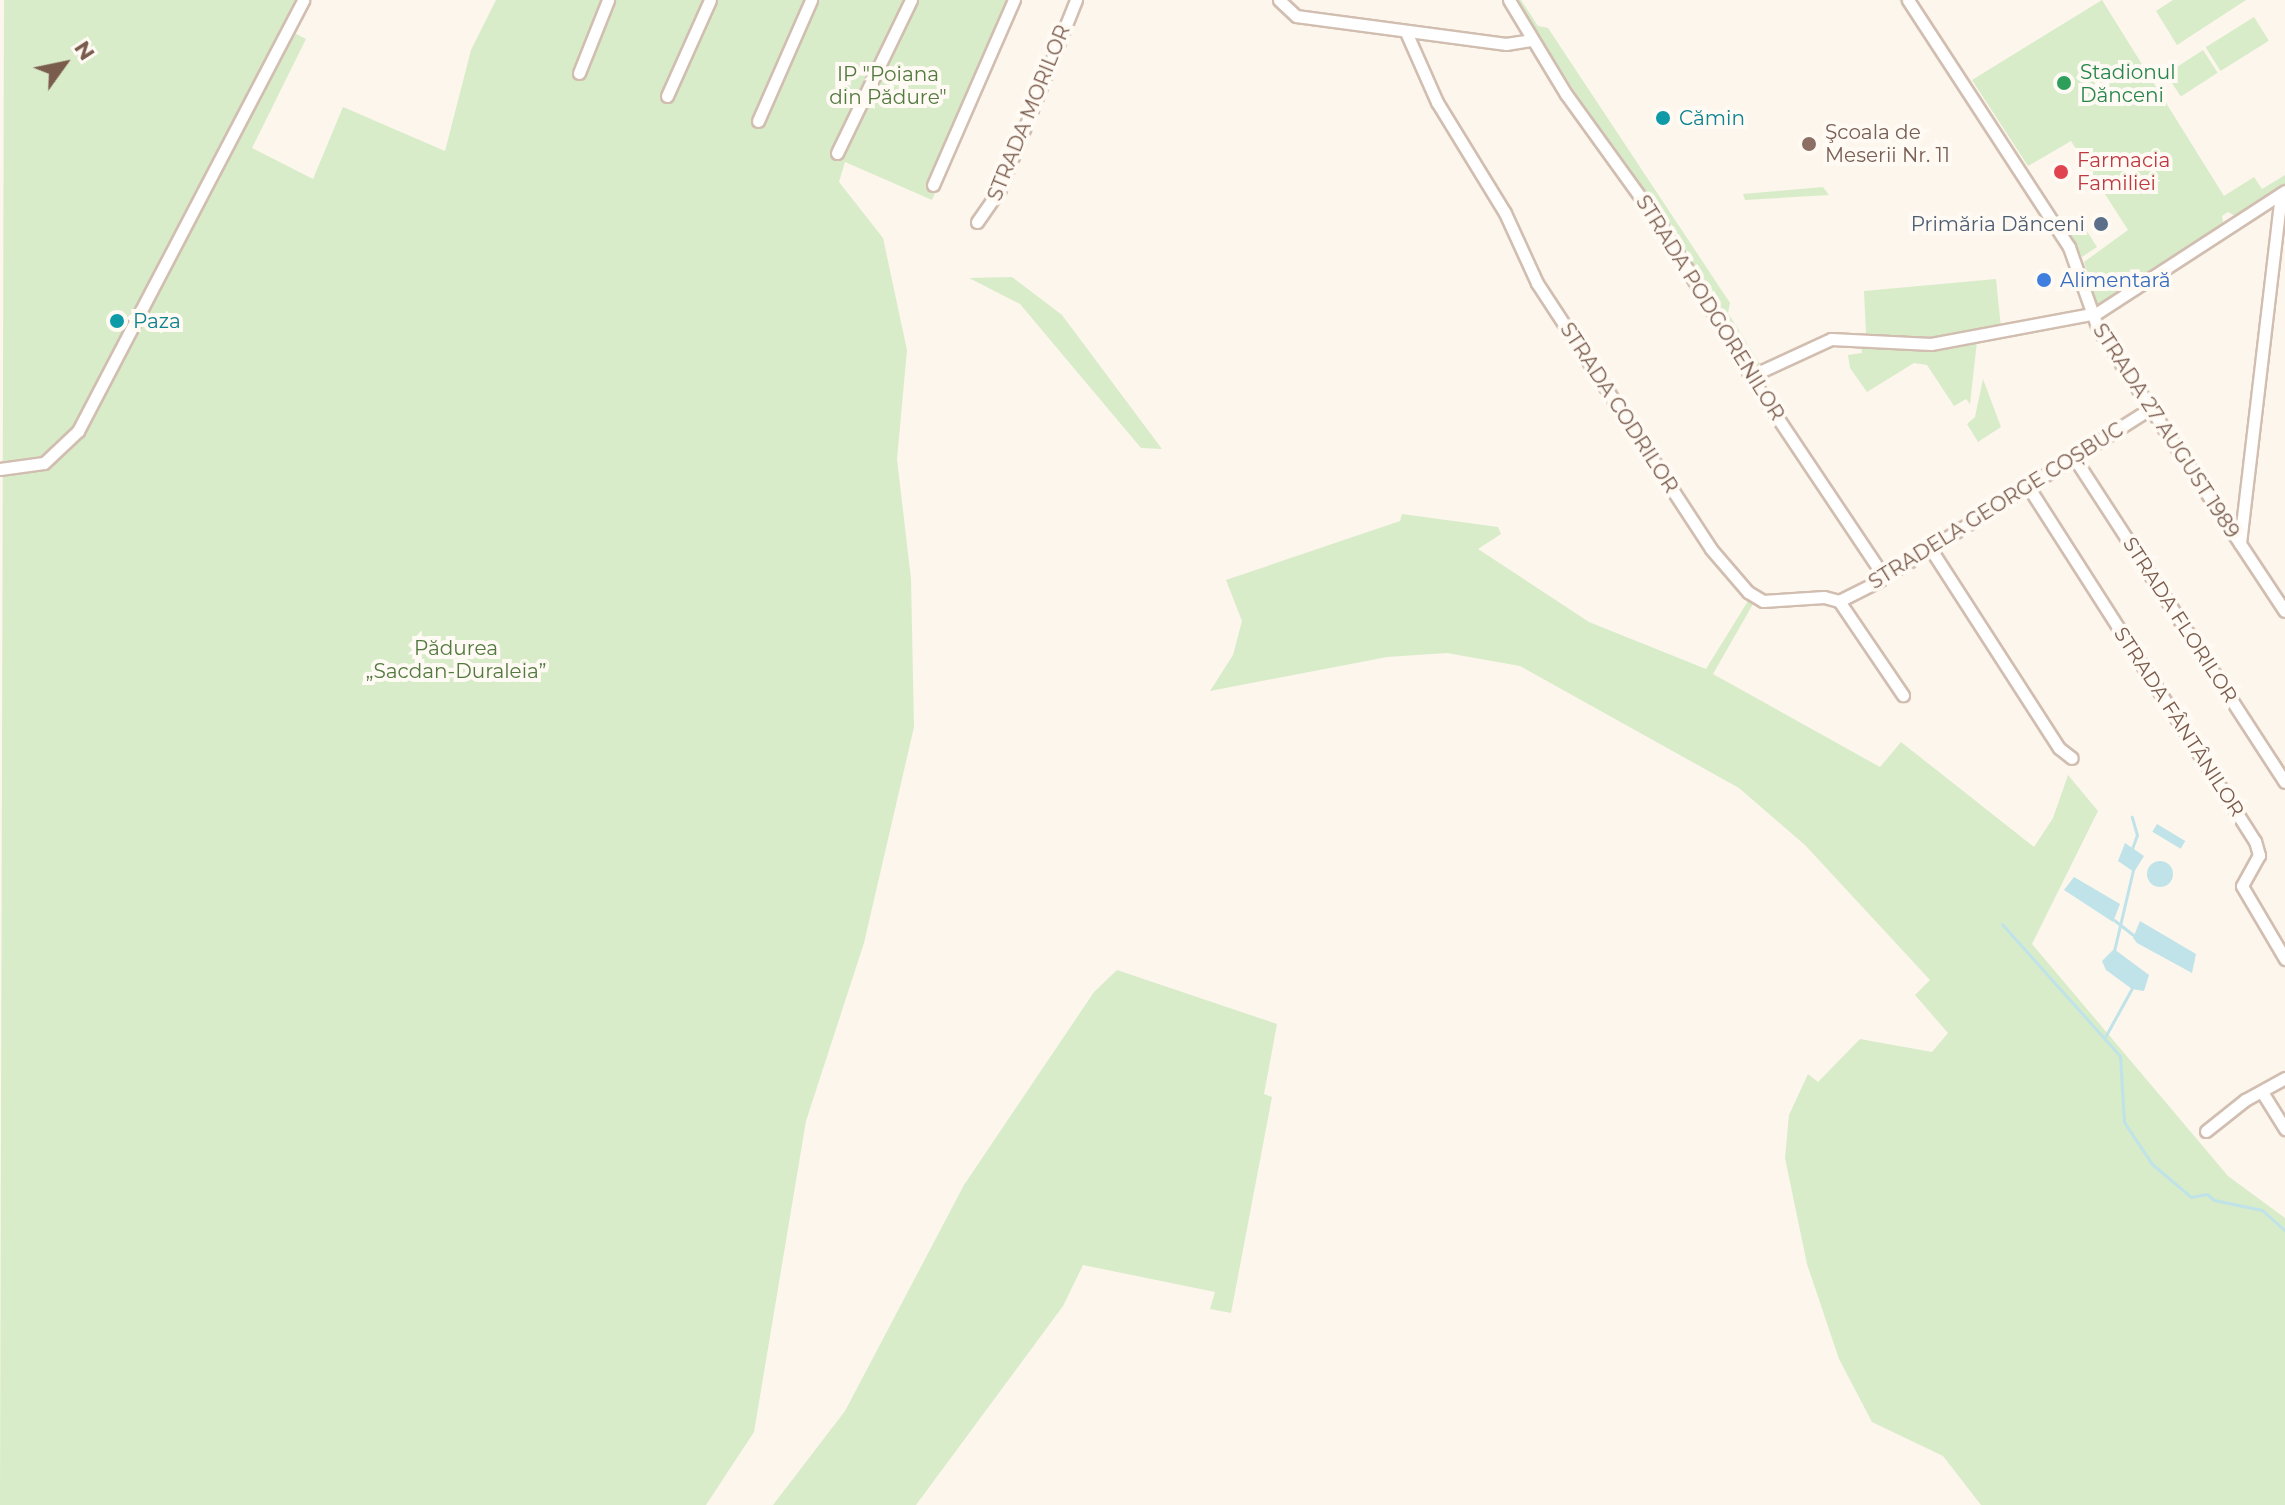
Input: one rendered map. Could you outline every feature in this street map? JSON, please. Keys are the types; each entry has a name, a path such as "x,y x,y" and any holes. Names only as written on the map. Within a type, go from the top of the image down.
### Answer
{"street":[{"path":"0,469 44,463 78,431 303,0"},
{"path":"579,73 608,0"},
{"path":"667,96 710,0"},
{"path":"758,121 811,0"},
{"path":"837,153 911,0"},
{"path":"933,185 1014,0"},
{"name":"STRADA MORILOR","path":"977,222 1000,189 1076,0"},
{"path":"1279,0 1296,16 1506,44 1531,40"},
{"name":"STRADA PODGORENILOR","path":"1509,0 1531,40 1664,230 1753,375 1884,577"},
{"name":"STRADA 27 AUGUST 1989","path":"1911,1 2069,247 2090,316 2285,611"},
{"name":"STRADA CODRILOR","path":"1406,32 1437,102 1505,213 1533,275 1723,566 1763,601 1824,597 1839,601"},
{"path":"1753,375 1831,339 1931,344 2090,316 2283,193"},
{"path":"2240,543 2283,193"},
{"name":"STRADELA GEORGE COȘBUC","path":"1839,601 2029,488 2151,408"},
{"name":"STRADA FLORILOR","path":"2075,459 2285,782"},
{"name":"STRADA FÂNTÂNILOR","path":"2029,488 2255,841 2259,855 2242,886 2285,959"},
{"path":"1930,548 2059,748 2072,758"},
{"path":"1839,601 1903,695"},
{"path":"2206,1131 2285,1078"},
{"path":"2262,1092 2285,1129"}],"green space":[{"name":"Pădurea „Sacdan-Duraleia”","path":"4,0 297,0 283,27 306,39 252,148 313,179 343,107 445,151 471,50 496,0 1018,0 932,200 845,162 839,182 883,238 907,350 897,459 911,579 914,727 864,943 806,1121 754,1432 706,1505 0,1505"},
{"path":"1515,0 1521,0 1538,26 1548,28 1730,303 1728,313 1760,364 1754,367"},
{"path":"1899,0 1903,0 2071,261"},
{"path":"2102,0 2224,196 2254,177 2262,189 2285,175 2285,186 2237,217 2228,212 2222,216 2224,226 2098,308 2084,262 2128,230 2071,141 2028,166 1972,80"},
{"path":"2173,0 2246,0 2177,45 2156,11"},
{"path":"2254,17 2269,41 2220,71 2206,47"},
{"path":"2203,50 2218,73 2181,97 2166,74"},
{"path":"1823,187 1829,195 1745,200 1743,194"},
{"path":"2078,217 2097,247 2082,257 2066,231"},
{"path":"1012,277 1062,315 1162,449 1141,448 1020,304 969,278"},
{"path":"1996,279 2001,328 1922,341 1869,338 1866,333 1864,291"},
{"path":"1977,341 1970,404 1966,399 1954,406 1927,365 1914,363 1867,392 1850,368 1848,355 1862,353 1861,345 1924,347"},
{"path":"1983,379 2001,427 1978,442 1967,424 1975,417"},
{"path":"1402,514 1498,527 1501,534 1478,549 1589,622 1706,669 1748,601 1753,604 1713,674 1880,767 1901,742 2034,847 2053,818 2068,775 2098,811 2032,944 2228,1176 2285,1218 2285,1505 1981,1505 1943,1456 1872,1422 1839,1359 1807,1264 1785,1158 1789,1115 1808,1074 1818,1082 1860,1039 1932,1052 1948,1033 1915,995 1930,980 1805,845 1739,788 1520,666 1447,653 1387,657 1210,691 1233,655 1242,621 1226,580 1400,521"},
{"path":"1117,970 1277,1024 1264,1094 1272,1097 1231,1313 1210,1309 1215,1292 1083,1265 1063,1306 916,1505 773,1505 845,1411 964,1185 1094,992"}],"water":[{"path":"2157,824 2185,841 2181,849 2152,832"},
{"path":"2125,843 2144,856 2134,872 2118,861"},
{"path":"2160,861 2169,865 2173,874 2169,883 2160,887 2151,883 2147,874 2151,865"},
{"path":"2074,877 2120,904 2113,922 2064,890"},
{"path":"2140,921 2196,954 2192,973 2137,943 2133,938"},
{"path":"2114,949 2149,975 2144,991 2132,989 2106,970 2102,961"}],"waterway":[{"path":"2130,854 2137,835 2132,817"},
{"path":"2114,951 2133,870"},
{"path":"2114,920 2133,935"},
{"path":"2002,924 2120,1056 2124,1122 2152,1164 2191,1197 2207,1194 2214,1200 2262,1210 2285,1231"},
{"path":"2105,1037 2132,988"}],"place":[{"name":"Stadionul Dănceni","path":"2064,83"},
{"name":"Cămin","path":"1663,118"},
{"name":"Şcoala de Meserii Nr. 11","path":"1809,144"},
{"name":"Farmacia Familiei","path":"2061,172"},
{"name":"Primăria Dănceni","path":"2101,224"},
{"name":"Alimentară","path":"2044,280"},
{"name":"Paza","path":"117,321"}],"park label":[{"name":"IP \"Poiana din Pădure\"","path":"888,86"}]}
